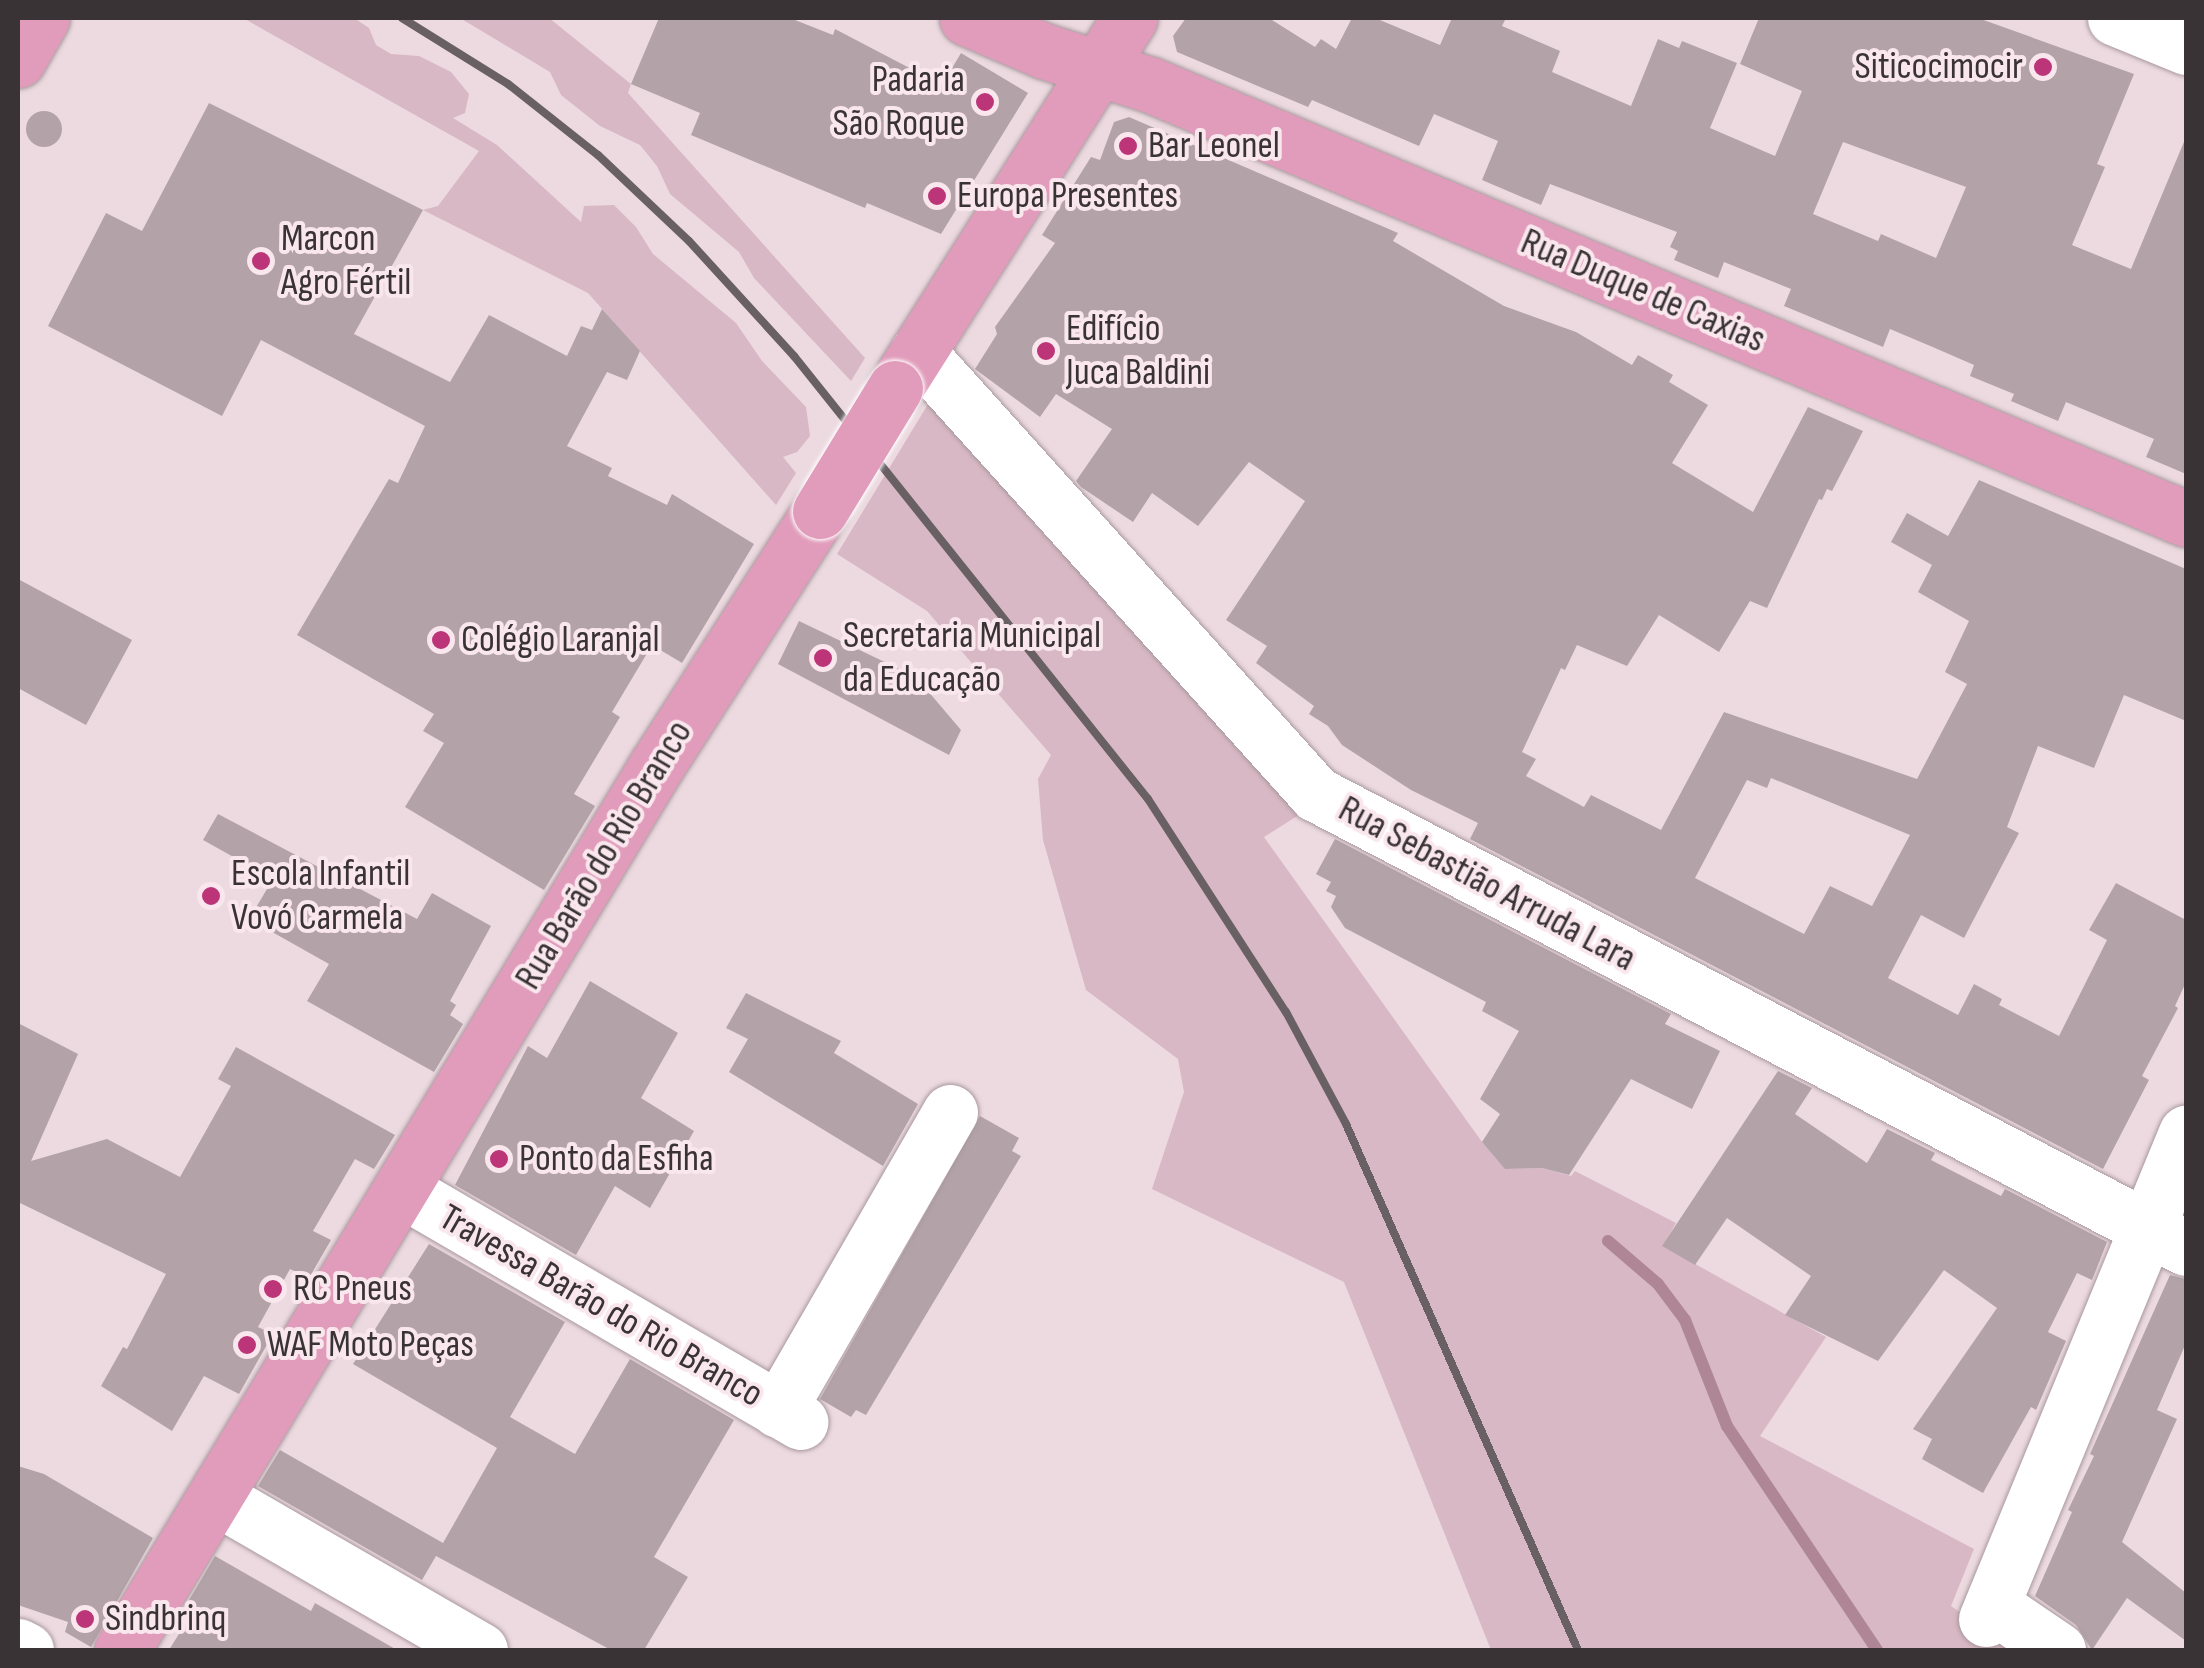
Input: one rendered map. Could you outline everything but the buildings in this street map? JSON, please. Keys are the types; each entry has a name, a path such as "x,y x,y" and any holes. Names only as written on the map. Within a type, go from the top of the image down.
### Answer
{"main road":[{"path":"18,60 42,18"},
{"name":"Rua Duque de Caxias","path":"967,18 1044,51 1151,84 2186,519"},
{"name":"Rua Barão do Rio Branco","path":"122,1650 657,765 1130,18"}],"street":[{"path":"2115,18 2186,47"},
{"name":"Rua Sebastião Arruda Lara","path":"906,370 1316,794 2167,1238"},
{"name":"Travessa Barão do Rio Branco","path":"402,1190 789,1416 950,1112"},
{"path":"2058,1650 1989,1612 2167,1238 2186,1133"},
{"path":"215,1497 480,1650"},
{"path":"18,1646 26,1650"}],"shaded area":[{"path":"243,18 354,18 369,28 376,45 391,54 419,56 451,72 469,94 465,113 453,118 497,145 581,222 584,206 614,205 636,227 653,254 736,323 762,361 806,407 810,436 797,452 783,457 796,473 776,505 588,293 423,210 438,206 479,151"},
{"path":"460,18 549,18 631,84 628,93 865,358 851,381 754,278 739,252 670,194 657,166 640,145 600,126 561,95 550,72"},
{"path":"933,396 1305,811 1264,837 1482,1142 1506,1169 1542,1168 1571,1176 1575,1171 1676,1223 1663,1246 1826,1337 1760,1436 1974,1549 1951,1606 2014,1650 1491,1650 1344,1282 1152,1189 1184,1092 1178,1059 1086,990 1043,840 1038,779 1051,755 927,611 837,554"}],"waterway":[{"path":"1608,1241 1658,1284 1685,1320 1727,1426 1877,1650"}],"railway":[{"path":"402,18 508,84 598,155 689,241 794,356 1148,799 1286,1012 1346,1124 1578,1650"}],"place":[{"name":"Siticocimocir","path":"2043,67"},
{"name":"Padaria São Roque","path":"985,102"},
{"name":"Bar Leonel","path":"1128,146"},
{"name":"Europa Presentes","path":"937,196"},
{"name":"Marcon Agro Fértil","path":"261,261"},
{"name":"Edifício Juca Baldini","path":"1046,351"},
{"name":"Colégio Laranjal","path":"441,640"},
{"name":"Secretaria Municipal da Educação","path":"823,658"},
{"name":"Escola Infantil Vovó Carmela","path":"211,896"},
{"name":"Ponto da Esfiha","path":"499,1159"},
{"name":"RC Pneus","path":"273,1289"},
{"name":"WAF Moto Peças","path":"247,1345"},
{"name":"Sindbrinq","path":"85,1619"}]}
